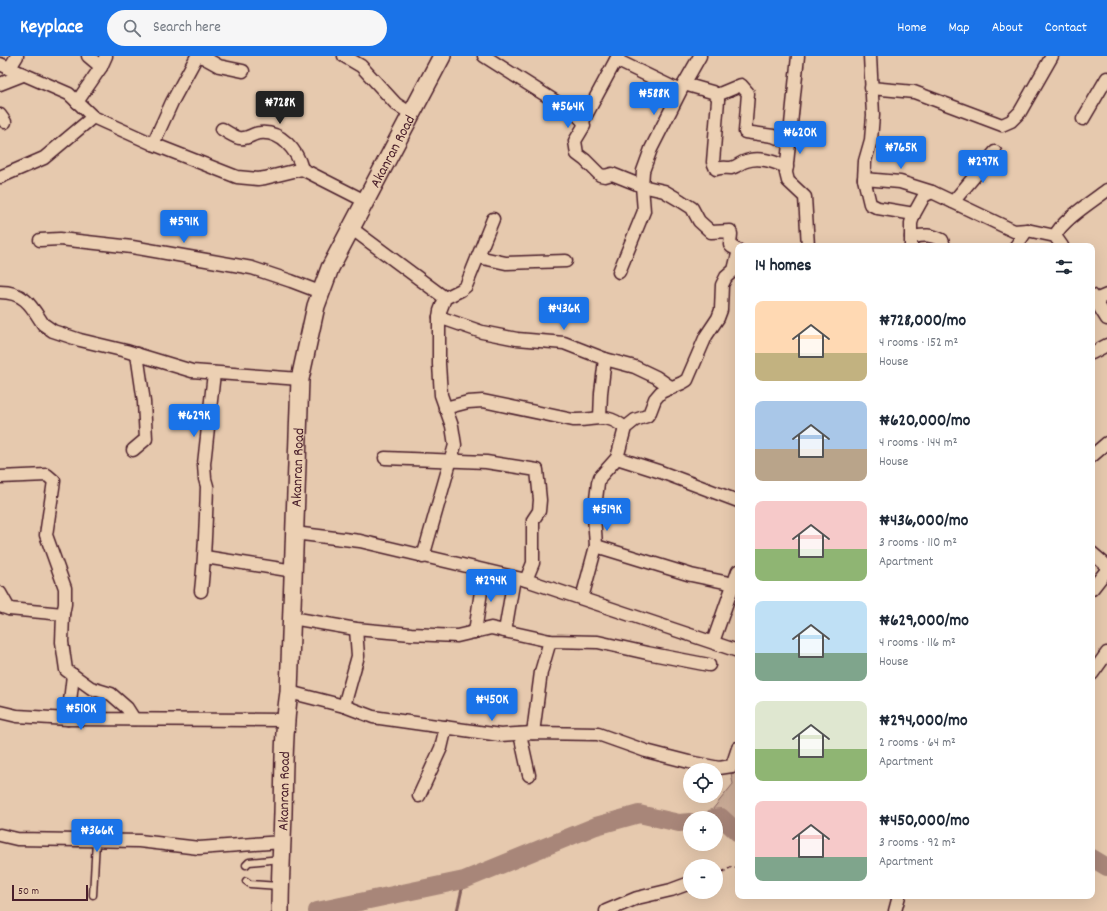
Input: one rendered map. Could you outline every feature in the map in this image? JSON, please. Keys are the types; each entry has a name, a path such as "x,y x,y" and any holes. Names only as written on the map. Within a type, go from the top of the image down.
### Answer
{"main road":[{"name":"Akanran Road","path":"280,910 279,886 282,842 285,720 289,692 300,379 316,306 330,268 410,113 442,56"}],"street":[{"path":"18,56 4,66 68,94 93,117 153,144 237,177 258,179 302,169 364,202"},
{"path":"77,102 103,62 88,56"},
{"path":"153,144 172,102 197,56"},
{"path":"201,56 219,66 243,71"},
{"path":"344,56 361,66 396,104 410,113"},
{"path":"484,56 577,115 583,121"},
{"path":"619,272 644,211 642,186 643,171 651,150 700,56"},
{"path":"798,56 786,173 788,181 805,197 808,243"},
{"path":"870,56 873,116 871,140 865,161 864,179 870,204 878,208 914,214"},
{"path":"871,88 914,92 1002,125 1012,121 1020,112 1052,56"},
{"path":"735,249 730,245 730,231 711,232 699,221 695,216 694,210 690,206 664,191 642,186 612,174 605,176 600,175 577,154 575,141 584,126 583,121 620,59 682,88 717,94 741,85 748,93 745,132 773,136 789,143"},
{"path":"0,84 23,75"},
{"path":"1083,119 1107,78"},
{"path":"717,94 718,100 713,162 716,169 720,167 732,168 746,161 757,159 772,161 786,167"},
{"path":"0,178 44,158 93,117"},
{"path":"222,129 240,138 248,138 259,133 271,134 282,139 293,148 300,160 302,169"},
{"path":"953,202 995,152"},
{"path":"864,179 900,182 932,192 1014,231 1027,230 1059,241 1058,230 1064,223 1107,190"},
{"path":"932,192 924,196 914,214 911,222 911,242 927,235 942,240 943,243"},
{"path":"423,556 455,445 455,437 452,426 441,395 439,364 440,310 445,298 466,286 493,219"},
{"path":"351,228 445,298"},
{"path":"1018,243 1027,230"},
{"path":"40,240 60,239 125,246 252,268 320,292"},
{"path":"478,257 506,263 566,261"},
{"path":"582,598 596,546 594,515 600,477 607,467 617,458 625,428 635,420 647,416 661,392 687,380 706,336 718,318 721,310 722,284 726,277 734,270 735,266"},
{"path":"0,292 23,299 43,324 53,331 80,340 137,354 192,371 300,379"},
{"path":"1095,298 1107,295"},
{"path":"1095,300 1107,319"},
{"path":"439,317 482,332 517,339 564,343 605,359 635,367 656,377 672,388"},
{"path":"1095,351 1107,345"},
{"path":"133,450 146,439 144,402 137,354"},
{"path":"600,418 605,359"},
{"path":"201,591 205,557 207,486 204,464 214,373"},
{"path":"445,408 468,402 483,401 573,420 610,418 625,428"},
{"path":"1095,453 1107,443"},
{"path":"385,458 486,462 537,470 540,500 539,511 533,520 533,563 520,579 505,631"},
{"path":"617,458 661,472 735,500"},
{"path":"0,477 47,475 54,481 46,535 65,588 66,604 63,614 62,651 66,670 91,688 111,694 128,708 134,720"},
{"path":"294,533 360,541 520,579 582,598 735,650"},
{"path":"596,546 691,575 734,584"},
{"path":"1095,556 1107,566"},
{"path":"205,557 294,571"},
{"path":"1095,585 1107,570"},
{"path":"475,632 484,571"},
{"path":"713,642 735,581"},
{"path":"0,593 4,608 63,614"},
{"path":"292,618 356,629 411,634 457,636 491,628 550,641 598,642 647,654 709,665"},
{"path":"344,706 358,656 356,629"},
{"path":"533,733 541,672 550,641"},
{"path":"1099,670 1107,653"},
{"path":"68,719 73,674"},
{"path":"289,692 344,706 373,717 446,728 500,735 533,733 598,734 646,751 719,768 732,766 735,757"},
{"path":"0,712 17,716 68,719 285,720"},
{"path":"418,796 441,748 446,728"},
{"path":"520,734 528,776"},
{"path":"0,835 17,839 139,841 199,848 282,842"},
{"path":"606,911 637,898 683,886"},
{"path":"895,911 898,899"}],"lane":[{"path":"93,895 96,841"},
{"path":"246,865 249,862 281,859"},
{"path":"246,881 250,884 279,886"}],"path":[{"path":"723,872 731,867 735,868"}],"shaded area":[{"path":"731,773 735,774 735,829 723,819 723,811 712,810 718,803 723,803 723,796 733,784"}],"waterway":[{"path":"317,911 464,880 596,826 639,814 683,823"},
{"path":"723,819 735,830"},
{"path":"1095,860 1107,867"},
{"path":"457,911 464,880"}]}
